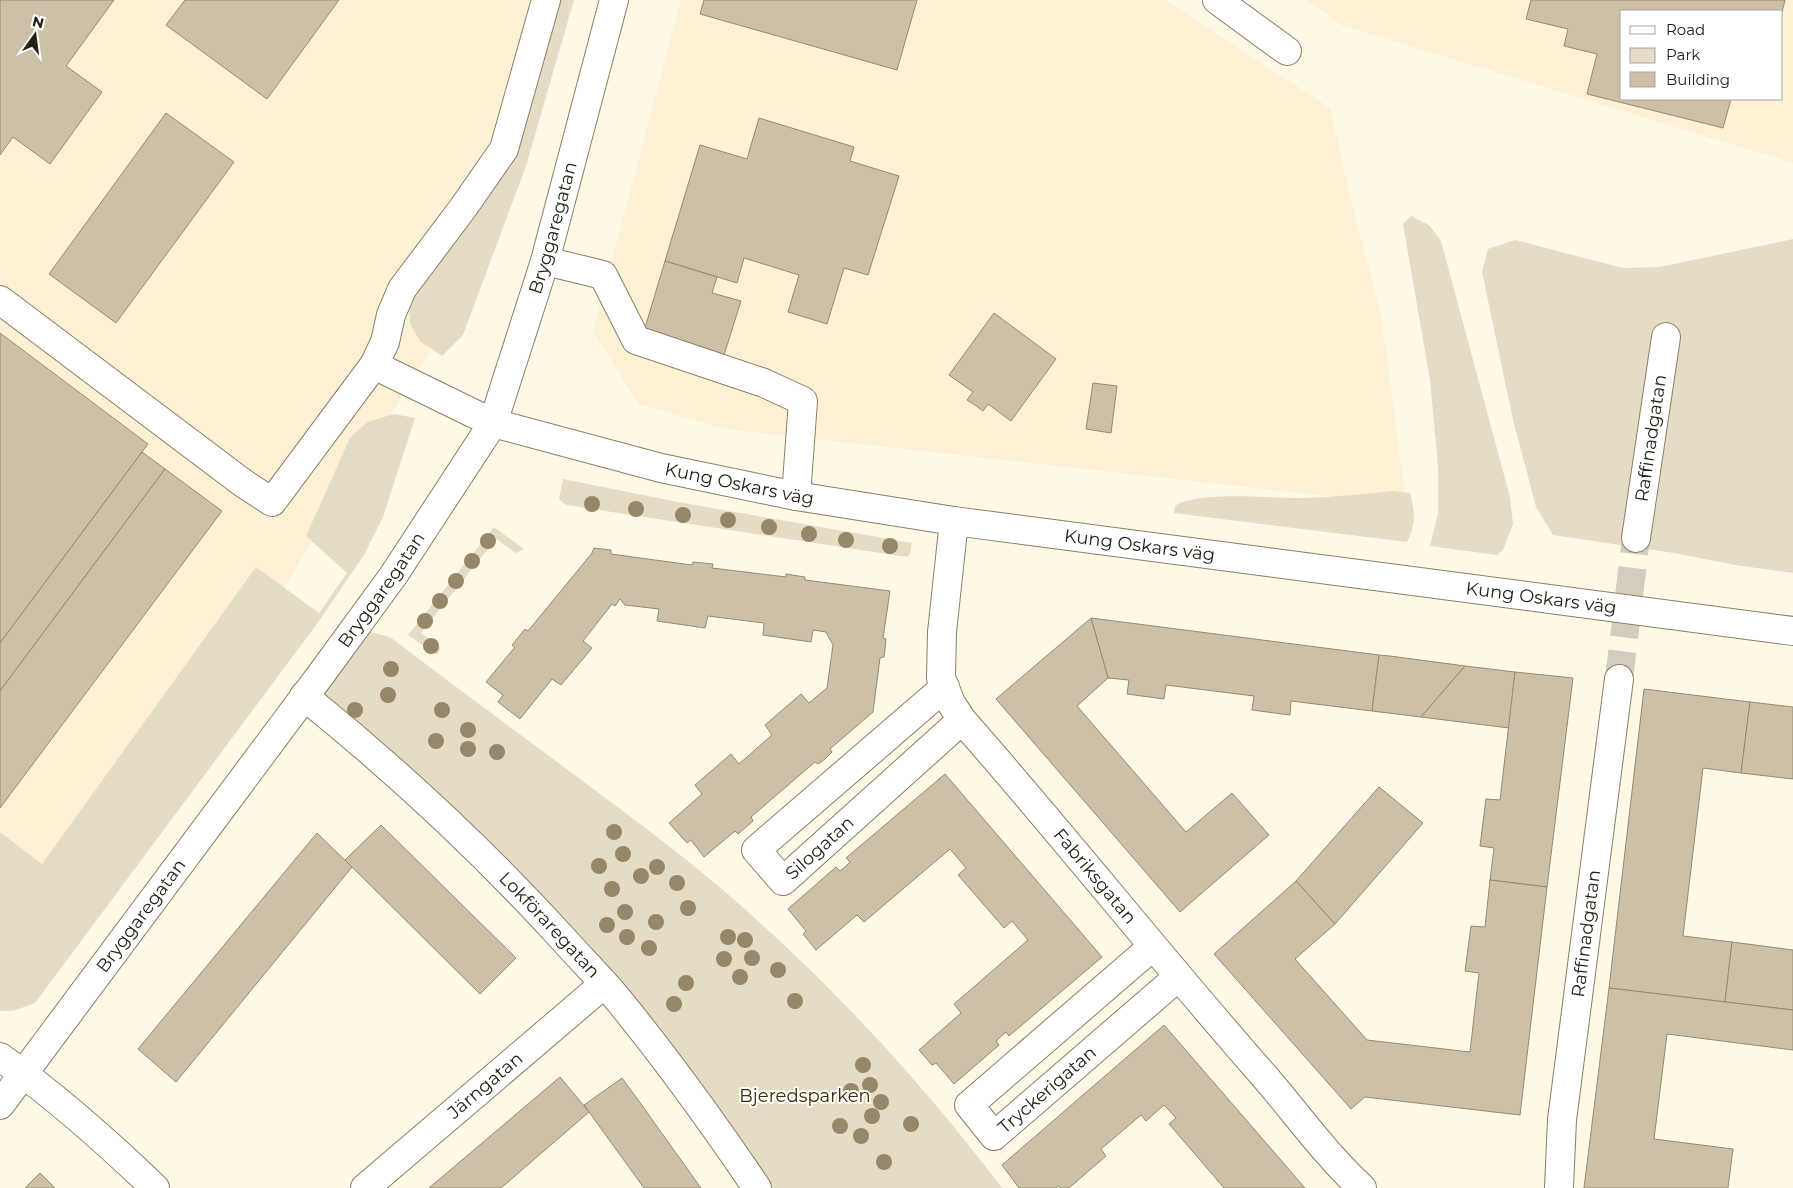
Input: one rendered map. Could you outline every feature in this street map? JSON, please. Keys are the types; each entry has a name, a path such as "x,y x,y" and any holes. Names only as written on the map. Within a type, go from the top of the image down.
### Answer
{"street":[{"path":"0,300 243,483 272,502 374,365 385,342 391,315 402,290 504,149 546,0"},
{"name":"Bryggaregatan","path":"0,1105 393,576 493,423 545,261 614,0"},
{"path":"1217,0 1287,51"},
{"path":"545,261 603,275 636,340 764,383 803,401 796,496"},
{"name":"Raffinadgatan","path":"1636,538 1666,337"},
{"name":"Kung Oskars väg","path":"374,365 493,423 661,468 796,496 954,521 1597,607 1793,631"},
{"name":"Fabriksgatan","path":"954,521 942,632 941,678 951,703 962,720 1178,977 1362,1188"},
{"name":"Raffinadgatan","path":"1559,1188 1562,1120 1619,679"},
{"name":"Silogatan","path":"945,687 756,850 783,881 962,720"},
{"name":"Lokföraregatan","path":"304,696 450,823 537,910 604,984 712,1122 757,1188"},
{"name":"Tryckerigatan","path":"1152,946 969,1105 994,1136 1178,977"},
{"name":"Järngatan","path":"365,1188 604,984"},
{"path":"0,1057 91,1127 155,1188"}],"shaded area":[{"path":"0,0 538,0 440,335 155,797 0,978"},
{"path":"681,0 1167,0 1330,108 1351,201 1381,315 1405,494 1371,501 726,429 639,404 593,332"},
{"path":"1306,0 1793,0 1793,163 1341,25"}],"green space":[{"path":"556,0 574,0 526,166 463,335 442,356 420,341 410,324 410,302 505,168"},
{"path":"1411,216 1429,225 1441,241 1510,497 1513,524 1503,550 1497,555 1430,546 1438,514 1438,466 1430,380 1403,224"},
{"path":"1793,239 1793,573 1553,535 1536,507 1513,420 1482,272 1488,249 1515,240 1623,268 1660,267"},
{"path":"394,414 415,418 383,517 364,555 319,621 35,1003 13,1011 0,1011 0,832 42,864 256,567 319,613 347,573 306,536 350,438 367,422"},
{"path":"563,479 678,502 912,543 910,554 907,557 566,505 559,499"},
{"path":"1393,491 1410,493 1414,518 1407,542 1174,513 1175,506 1186,501 1201,498 1237,496 1304,498"},
{"path":"494,527 524,549 516,553 496,539 421,633 441,648 437,655 408,635"},
{"name":"Bjeredsparken","path":"354,628 390,637 657,836 731,897 804,964 874,1035 940,1110 1002,1188 757,1188 654,1045 322,711 322,673"}],"building":[{"path":"0,0 114,0 66,66 102,92 50,164 13,137 0,155"},
{"path":"185,0 339,0 267,99 166,25"},
{"path":"704,0 917,0 897,70 700,14"},
{"path":"1531,0 1785,0 1782,10 1620,10 1620,100 1731,100 1723,128 1587,94 1597,54 1564,46 1568,29 1526,19"},
{"path":"166,113 234,162 116,323 49,274"},
{"path":"759,118 854,147 850,161 899,176 868,275 844,268 827,324 788,312 799,275 744,258 737,283 665,261 700,145 747,159"},
{"path":"665,261 717,277 712,293 741,301 724,355 644,331"},
{"path":"994,313 1056,359 1011,421 988,404 983,411 967,400 973,392 949,375"},
{"path":"0,333 148,444 0,643"},
{"path":"1093,383 1117,386 1111,433 1086,429"},
{"path":"142,452 165,469 0,691 0,643"},
{"path":"165,469 222,511 0,808 0,691"},
{"path":"594,548 611,550 611,554 692,565 693,562 713,564 712,568 786,577 786,574 805,577 805,580 890,591 883,638 886,639 884,657 880,658 873,712 830,749 832,752 825,759 818,764 815,762 751,817 753,821 738,834 735,831 704,857 691,840 687,843 669,823 702,794 695,785 731,754 739,764 772,735 765,725 801,694 809,703 827,688 833,645 826,632 813,630 811,642 763,635 764,623 708,616 705,628 657,621 659,609 625,605 620,599 615,606 612,604 583,641 592,648 561,685 552,679 520,719 498,702 503,695 486,682 515,647 512,645 525,629 528,631 592,553"},
{"path":"1091,618 1379,655 1372,711 1291,701 1290,715 1252,710 1254,696 1166,685 1164,699 1127,694 1129,680 1108,678"},
{"path":"1091,618 1108,678 1077,706 1186,832 1232,793 1269,835 1180,912 996,699"},
{"path":"1379,655 1465,666 1421,717 1372,711"},
{"path":"1465,666 1515,672 1509,728 1421,717"},
{"path":"1515,672 1573,678 1547,887 1490,880 1494,848 1480,846 1486,799 1500,800"},
{"path":"1644,689 1750,702 1741,773 1703,768 1683,936 1732,942 1725,1002 1609,988"},
{"path":"1750,702 1793,707 1793,779 1741,773"},
{"path":"945,774 1102,957 1009,1036 1006,1032 996,1041 999,1045 954,1084 936,1063 932,1065 919,1050 961,1013 954,1004 1028,940 1012,921 1004,928 958,875 966,868 950,849 864,922 857,915 816,950 803,934 806,931 788,909 836,867 840,871 845,867 850,862 846,858"},
{"path":"1379,787 1423,823 1335,924 1296,881"},
{"path":"381,825 516,958 480,994 345,860"},
{"path":"317,833 352,867 176,1082 138,1049"},
{"path":"1490,880 1547,887 1520,1115 1365,1097 1351,1109 1214,954 1296,881 1335,924 1295,959 1367,1040 1470,1052 1479,973 1465,971 1471,926 1485,927"},
{"path":"1732,942 1793,950 1793,1010 1725,1002"},
{"path":"1609,988 1793,1010 1793,1050 1667,1034 1654,1139 1733,1149 1728,1188 1584,1188"},
{"path":"1164,1025 1305,1188 1224,1188 1169,1124 1176,1118 1164,1105 1146,1121 1141,1115 1101,1149 1106,1156 1069,1188 1058,1186 1056,1188 1019,1188 1002,1165"},
{"path":"560,1077 589,1112 501,1188 429,1188"},
{"path":"622,1078 701,1188 644,1188 589,1112 584,1105"},
{"path":"40,1173 55,1188 25,1188"}],"tunnel":[{"path":"1619,679 1636,538"}]}
